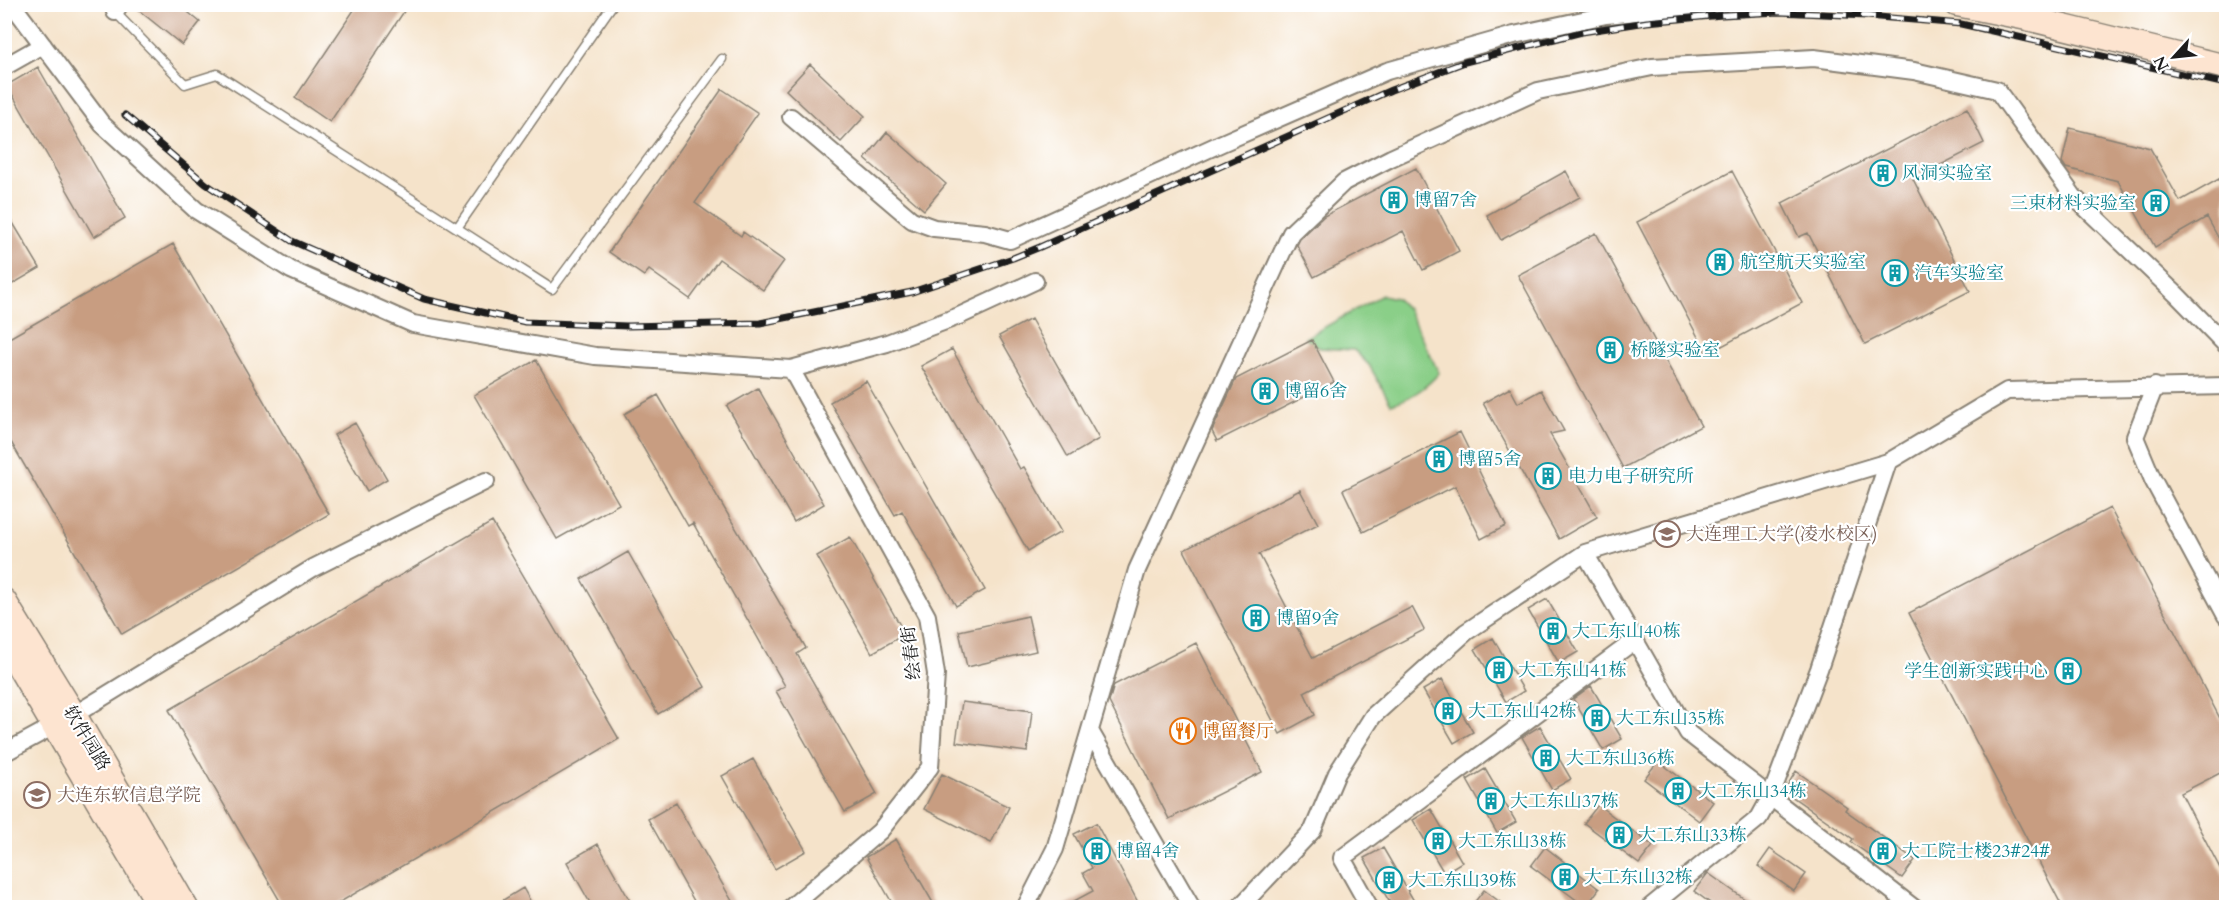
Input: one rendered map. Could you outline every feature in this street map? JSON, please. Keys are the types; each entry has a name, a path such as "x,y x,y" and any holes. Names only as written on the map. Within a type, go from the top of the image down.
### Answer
{"main road":[{"path":"1970,6 2226,67"},
{"name":"软件园路","path":"4,601 161,908"},
{"name":"软件园路","path":"4,641 64,721 186,908"}],"street":[{"path":"12,4 102,124 196,210 291,270 413,324 596,356 791,369 887,343 959,316 1035,281"},
{"path":"791,117 912,220 934,228 985,233 1010,240 1387,71 1514,34 1606,15 1721,4"},
{"path":"4,67 43,45"},
{"path":"1025,908 1055,849 1137,570 1291,233 1344,182 1391,158 1538,91 1652,67 1814,58 1914,71 1997,90 2074,197 2226,345"},
{"name":"绘春街","path":"790,908 880,831 930,767 936,674 927,616 791,369"},
{"path":"2155,386 2135,437 2153,480 2226,616"},
{"path":"1239,908 1313,830 1337,772 1373,716 1466,632 1585,554 1888,462 2007,391 2226,386"},
{"path":"1649,908 1759,818 1770,798 1819,669 1888,462"},
{"path":"4,753 64,721 313,568 486,481"},
{"path":"1585,554 1688,734 1914,908"},
{"path":"1371,908 1342,858 1634,641"},
{"path":"1090,731 1192,908"}],"lane":[{"path":"457,228 613,4"},
{"path":"117,8 185,84 217,74 552,289 722,59"}],"green space":[{"path":"1382,295 1396,298 1408,310 1439,373 1417,392 1391,404 1369,365 1354,350 1320,348 1305,338"}],"building":[{"path":"131,4 178,4 200,22 182,45"},
{"path":"358,4 409,4 330,122 295,98"},
{"path":"810,64 865,116 841,142 786,90"},
{"path":"38,67 125,218 94,237 7,85"},
{"path":"722,89 758,113 695,203 741,236 743,232 784,261 763,290 719,259 690,299 649,270 644,276 609,252"},
{"path":"1967,108 1984,143 1913,179 1970,291 1865,344 1808,233 1799,237 1782,203"},
{"name":"三束材料实验室","path":"2070,128 2150,148 2180,201 2226,175 2226,252 2207,217 2155,247 2118,181 2066,168 2062,162"},
{"path":"887,132 946,184 924,210 865,159"},
{"name":"博留7舍","path":"1416,168 1459,251 1423,270 1403,231 1314,277 1297,245 1300,239 1324,216"},
{"path":"1566,171 1580,197 1501,240 1487,215"},
{"name":"航空航天实验室","path":"1732,171 1802,303 1707,354 1637,222"},
{"path":"4,208 40,268 4,289"},
{"name":"桥隧实验室","path":"1596,233 1701,426 1623,468 1518,275"},
{"path":"173,244 329,514 122,634 4,430 4,341"},
{"path":"1031,319 1099,439 1068,457 999,336"},
{"name":"博留6舍","path":"1312,340 1334,382 1217,441 1212,431 1236,379"},
{"path":"952,349 1020,469 1024,467 1061,532 1028,551 921,366"},
{"path":"536,360 619,504 557,539 474,395"},
{"path":"866,381 985,590 956,606 902,511 895,515 830,402"},
{"path":"758,388 824,504 794,522 727,406"},
{"name":"电力电子研究所","path":"1510,388 1518,403 1541,390 1564,431 1550,434 1597,517 1559,539 1483,403"},
{"path":"658,395 806,648 797,654 877,794 845,812 776,691 785,686 693,523 688,526 624,414"},
{"path":"355,423 387,479 367,491 334,435"},
{"name":"博留5舍","path":"1460,432 1506,526 1481,539 1455,486 1363,532 1343,490"},
{"name":"博留9舍","path":"1300,490 1318,524 1259,554 1313,658 1412,607 1424,630 1304,692 1315,715 1280,734 1184,550"},
{"name":"学生创新实践中心","path":"2110,508 2226,730 2226,770 2181,793 2226,880 2226,908 2063,908 1909,613"},
{"path":"492,522 619,739 330,908 284,908 169,710"},
{"path":"850,537 905,634 872,653 817,556"},
{"path":"628,552 705,687 658,714 581,579"},
{"name":"大工东山40栋","path":"1547,599 1578,652 1559,663 1528,610"},
{"path":"1028,616 1036,651 967,667 959,631"},
{"name":"大工东山41栋","path":"1493,638 1524,691 1506,702 1475,649"},
{"name":"博留餐厅","path":"1196,643 1262,772 1169,819 1109,702 1114,685"},
{"name":"大工东山42栋","path":"1442,679 1473,732 1454,743 1423,690"},
{"name":"大工东山35栋","path":"1591,686 1622,739 1603,750 1573,699"},
{"path":"962,702 1032,711 1027,752 956,742"},
{"name":"大工东山36栋","path":"1540,726 1571,779 1552,790 1522,737"},
{"path":"753,759 806,851 775,869 722,776"},
{"name":"大工东山34栋","path":"1658,761 1713,802 1699,821 1644,779"},
{"name":"大工东山37栋","path":"1485,769 1516,822 1497,833 1467,780"},
{"path":"1796,771 1847,807 1845,810 1915,860 1902,878 1851,842 1853,839 1784,791"},
{"path":"942,774 1009,807 991,843 924,809"},
{"path":"676,803 736,908 698,908 648,819"},
{"name":"大工东山33栋","path":"1598,805 1653,846 1639,864 1584,823"},
{"name":"大工东山38栋","path":"1431,809 1462,862 1444,873 1413,820"},
{"name":"博留4舍","path":"1096,823 1141,908 1061,908 1093,891 1083,873 1092,868 1074,834"},
{"path":"896,839 936,908 895,908 866,857"},
{"path":"598,844 634,908 593,908 567,862"},
{"name":"大工东山32栋","path":"1545,847 1599,889 1586,907 1531,866"},
{"name":"大工东山39栋","path":"1383,848 1414,901 1402,908 1393,908 1364,858"},
{"path":"1770,849 1806,874 1794,891 1758,866"},
{"path":"1708,873 1757,908 1717,908 1694,891"},
{"path":"523,888 534,908 490,908"},
{"path":"1484,890 1508,908 1470,908"}],"railway":[{"path":"125,115 206,184 292,241 424,299 525,322 627,326 760,323 912,292 1040,247 1391,90 1465,62 1582,32 1647,22 1779,12 1961,24 2226,84"}],"place":[{"name":"风洞实验室","path":"1883,173"},
{"name":"博留7舍","path":"1394,200"},
{"name":"三束材料实验室","path":"2156,203"},
{"name":"航空航天实验室","path":"1720,262"},
{"name":"汽车实验室","path":"1895,273"},
{"name":"桥隧实验室","path":"1610,350"},
{"name":"博留6舍","path":"1265,391"},
{"name":"博留5舍","path":"1439,459"},
{"name":"电力电子研究所","path":"1548,476"},
{"name":"大连理工大学(凌水校区)","path":"1667,534"},
{"name":"博留9舍","path":"1256,618"},
{"name":"大工东山40栋","path":"1553,631"},
{"name":"大工东山41栋","path":"1499,670"},
{"name":"学生创新实践中心","path":"2068,671"},
{"name":"大工东山42栋","path":"1448,711"},
{"name":"大工东山35栋","path":"1597,718"},
{"name":"博留餐厅","path":"1183,731"},
{"name":"大工东山36栋","path":"1546,758"},
{"name":"大工东山34栋","path":"1678,791"},
{"name":"大连东软信息学院","path":"37,795"},
{"name":"大工东山37栋","path":"1491,801"},
{"name":"大工东山33栋","path":"1619,835"},
{"name":"大工东山38栋","path":"1438,841"},
{"name":"博留4舍","path":"1097,851"},
{"name":"大工院士楼23#24#","path":"1883,851"},
{"name":"大工东山32栋","path":"1565,877"},
{"name":"大工东山39栋","path":"1389,880"}]}
